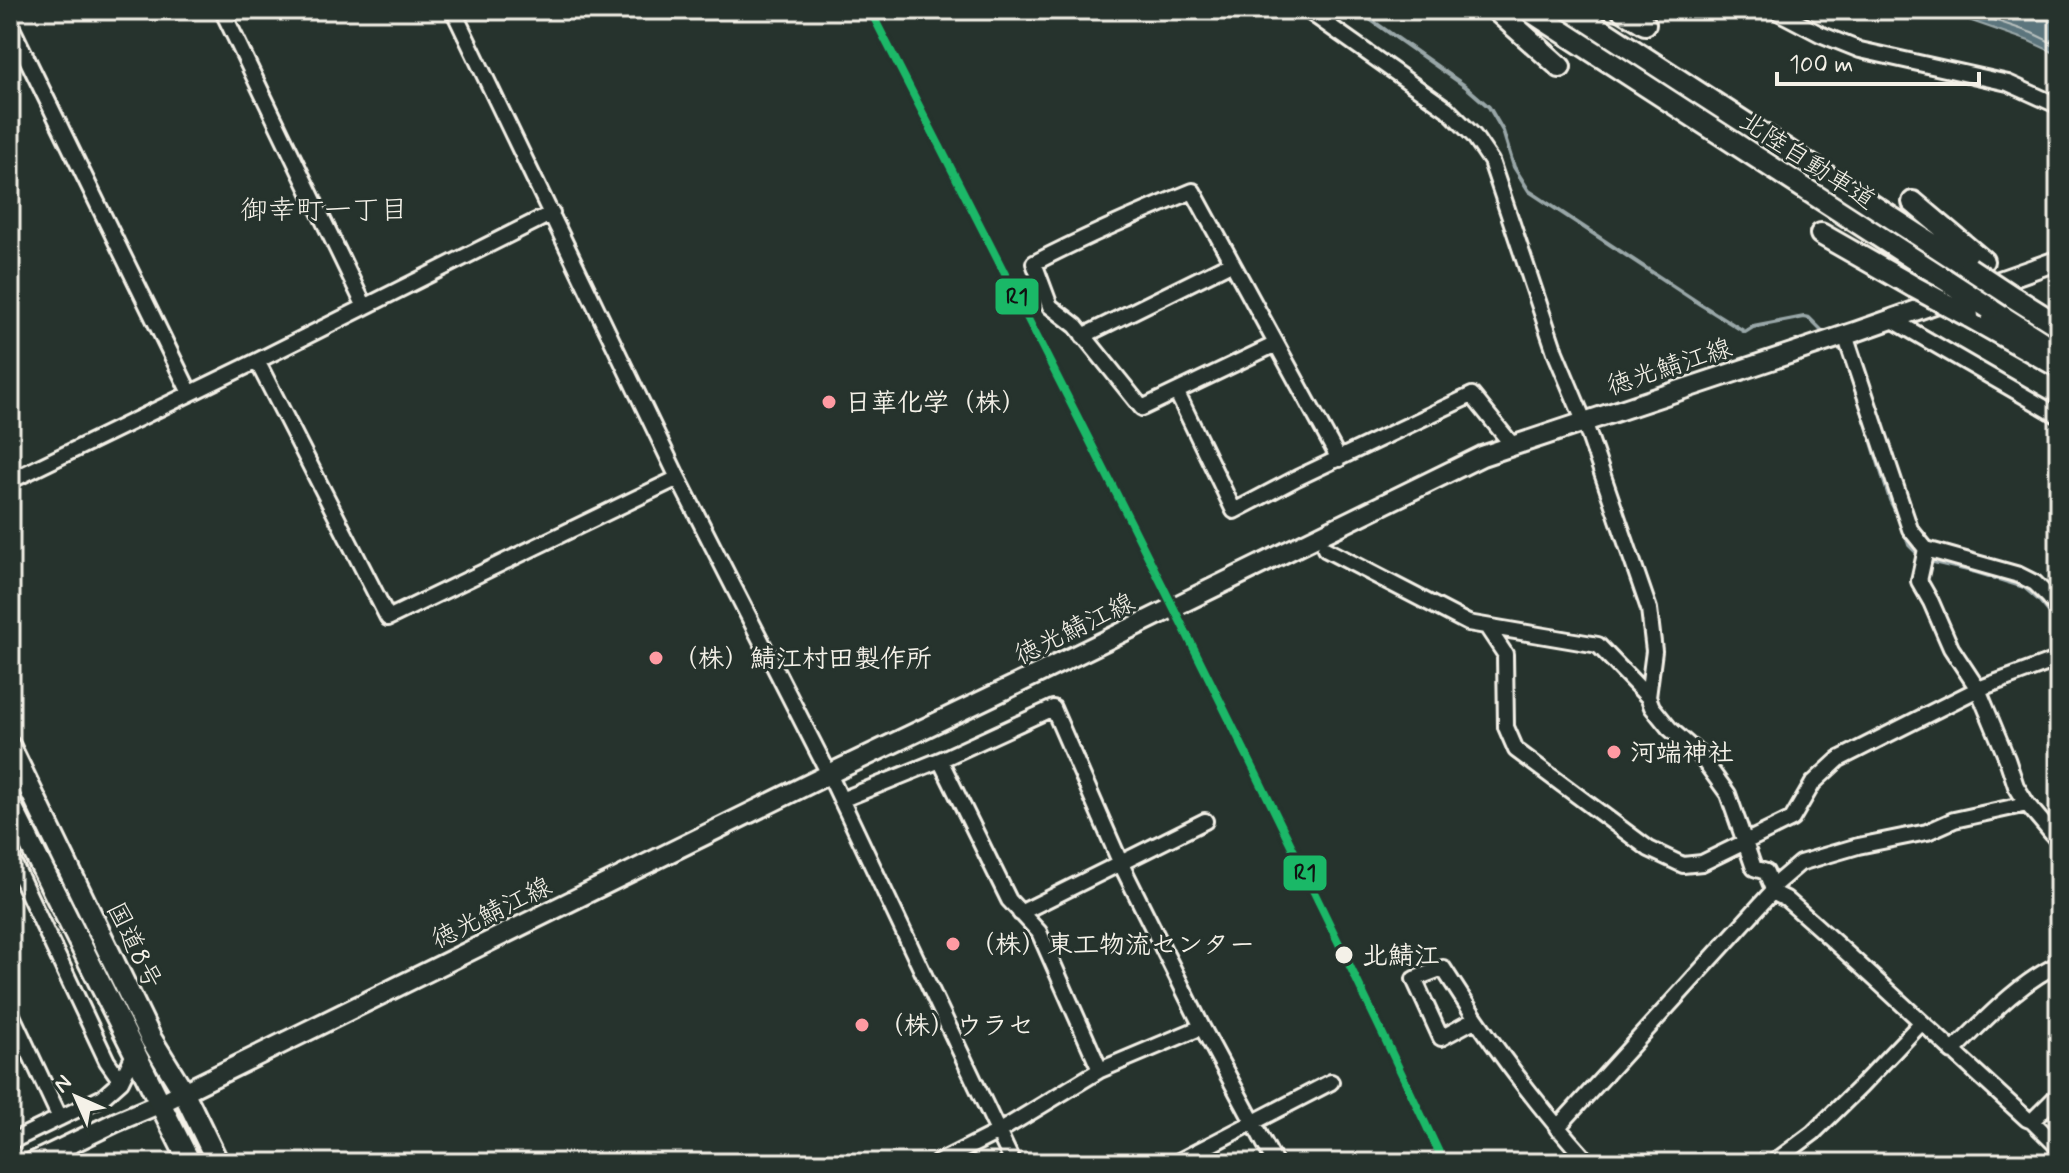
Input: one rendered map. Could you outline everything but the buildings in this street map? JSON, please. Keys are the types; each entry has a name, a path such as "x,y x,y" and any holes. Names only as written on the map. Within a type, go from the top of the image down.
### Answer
{"highway":[{"path":"1496,10 1560,67"},
{"name":"北陸自動車道","path":"1529,10 2059,353"},
{"name":"北陸自動車道","path":"1571,10 1976,265 2059,326"},
{"path":"1622,10 1645,24"},
{"path":"1913,202 1976,265"},
{"path":"1821,234 2059,367"},
{"path":"2019,295 2059,316"},
{"name":"国道8号","path":"10,747 151,1039 183,1091 218,1163"},
{"name":"国道8号","path":"10,804 190,1163"}],"main road":[{"name":"徳光鯖江線","path":"31,1163 161,1103 1482,456 2059,260"}],"street":[{"path":"222,10 365,307"},
{"path":"453,10 678,478 829,774 1013,1163"},
{"path":"1307,10 1447,109 1474,136 1491,161 1555,352 1584,421 1649,609 1654,651 1648,697"},
{"path":"1774,10 1860,50 2008,83 2059,106"},
{"path":"10,24 190,393"},
{"path":"1276,344 1142,408 1076,326 1050,306 1034,263 1102,229 1193,191 1339,459"},
{"path":"10,481 552,213"},
{"path":"1083,336 1231,263"},
{"path":"1891,319 2059,416"},
{"path":"1845,335 1910,529 1926,549 2019,575 2035,583 2059,611"},
{"path":"257,361 388,618 678,478"},
{"path":"1177,393 1234,511 1472,395 1513,446"},
{"path":"1325,549 1468,623 1598,645 1648,697 1669,728 1699,754 1728,794 1754,868 1766,872 1772,890 1868,971 2059,1148"},
{"path":"1926,549 1919,581 1951,648 1978,689 2016,786 2059,842"},
{"path":"1487,627 1505,654 1506,727 1516,750 1649,849 1683,865 1702,863 1792,819 1813,783 1839,759 1978,689 2059,659"},
{"path":"841,800 940,760 1053,708 1121,864 1202,1027 1275,1163"},
{"path":"940,760 1009,900 1039,932 1100,1070"},
{"path":"1557,1128 1800,863 1858,846 1927,832 1954,820 2027,804"},
{"path":"1020,913 1205,821"},
{"path":"10,855 17,887 107,1061 121,1081"},
{"path":"1952,1052 1995,1009 2031,980 2059,964"},
{"path":"1476,1019 1441,1038 1414,979 1443,968 1507,1065 1589,1163"},
{"path":"10,1011 60,1118"},
{"path":"1773,1163 1813,1133 1921,1023"},
{"path":"937,1163 998,1132 1100,1070 1202,1027"},
{"path":"10,1048 25,1041"},
{"path":"10,1142 103,1097 121,1081 135,1052"},
{"path":"1175,1163 1331,1082"},
{"path":"2032,1121 2059,1094"}],"water":[{"path":"1940,10 2059,10 2059,55 2029,41"}],"waterway":[{"path":"1357,10 1465,86 1489,107 1503,131 1514,167 1529,191 1745,332 1753,327 1804,317 1809,318 1827,336"},
{"path":"1836,345 1844,353 1890,500 1900,520"},
{"path":"1905,532 1909,545 1921,557"},
{"path":"1929,561 2024,587 2059,624"}],"transit line":[{"name":"R1","path":"870,10 1234,728 1444,1163"}],"place":[{"name":"日華化学（株）","path":"829,402"},
{"name":"（株）鯖江村田製作所","path":"656,658"},
{"name":"河端神社","path":"1614,752"},
{"name":"（株）東工物流センター","path":"953,944"},
{"name":"北鯖江","path":"1344,955"},
{"name":"（株）ウラセ","path":"862,1025"}],"district":[{"name":"御幸町一丁目","path":"324,209"}]}
